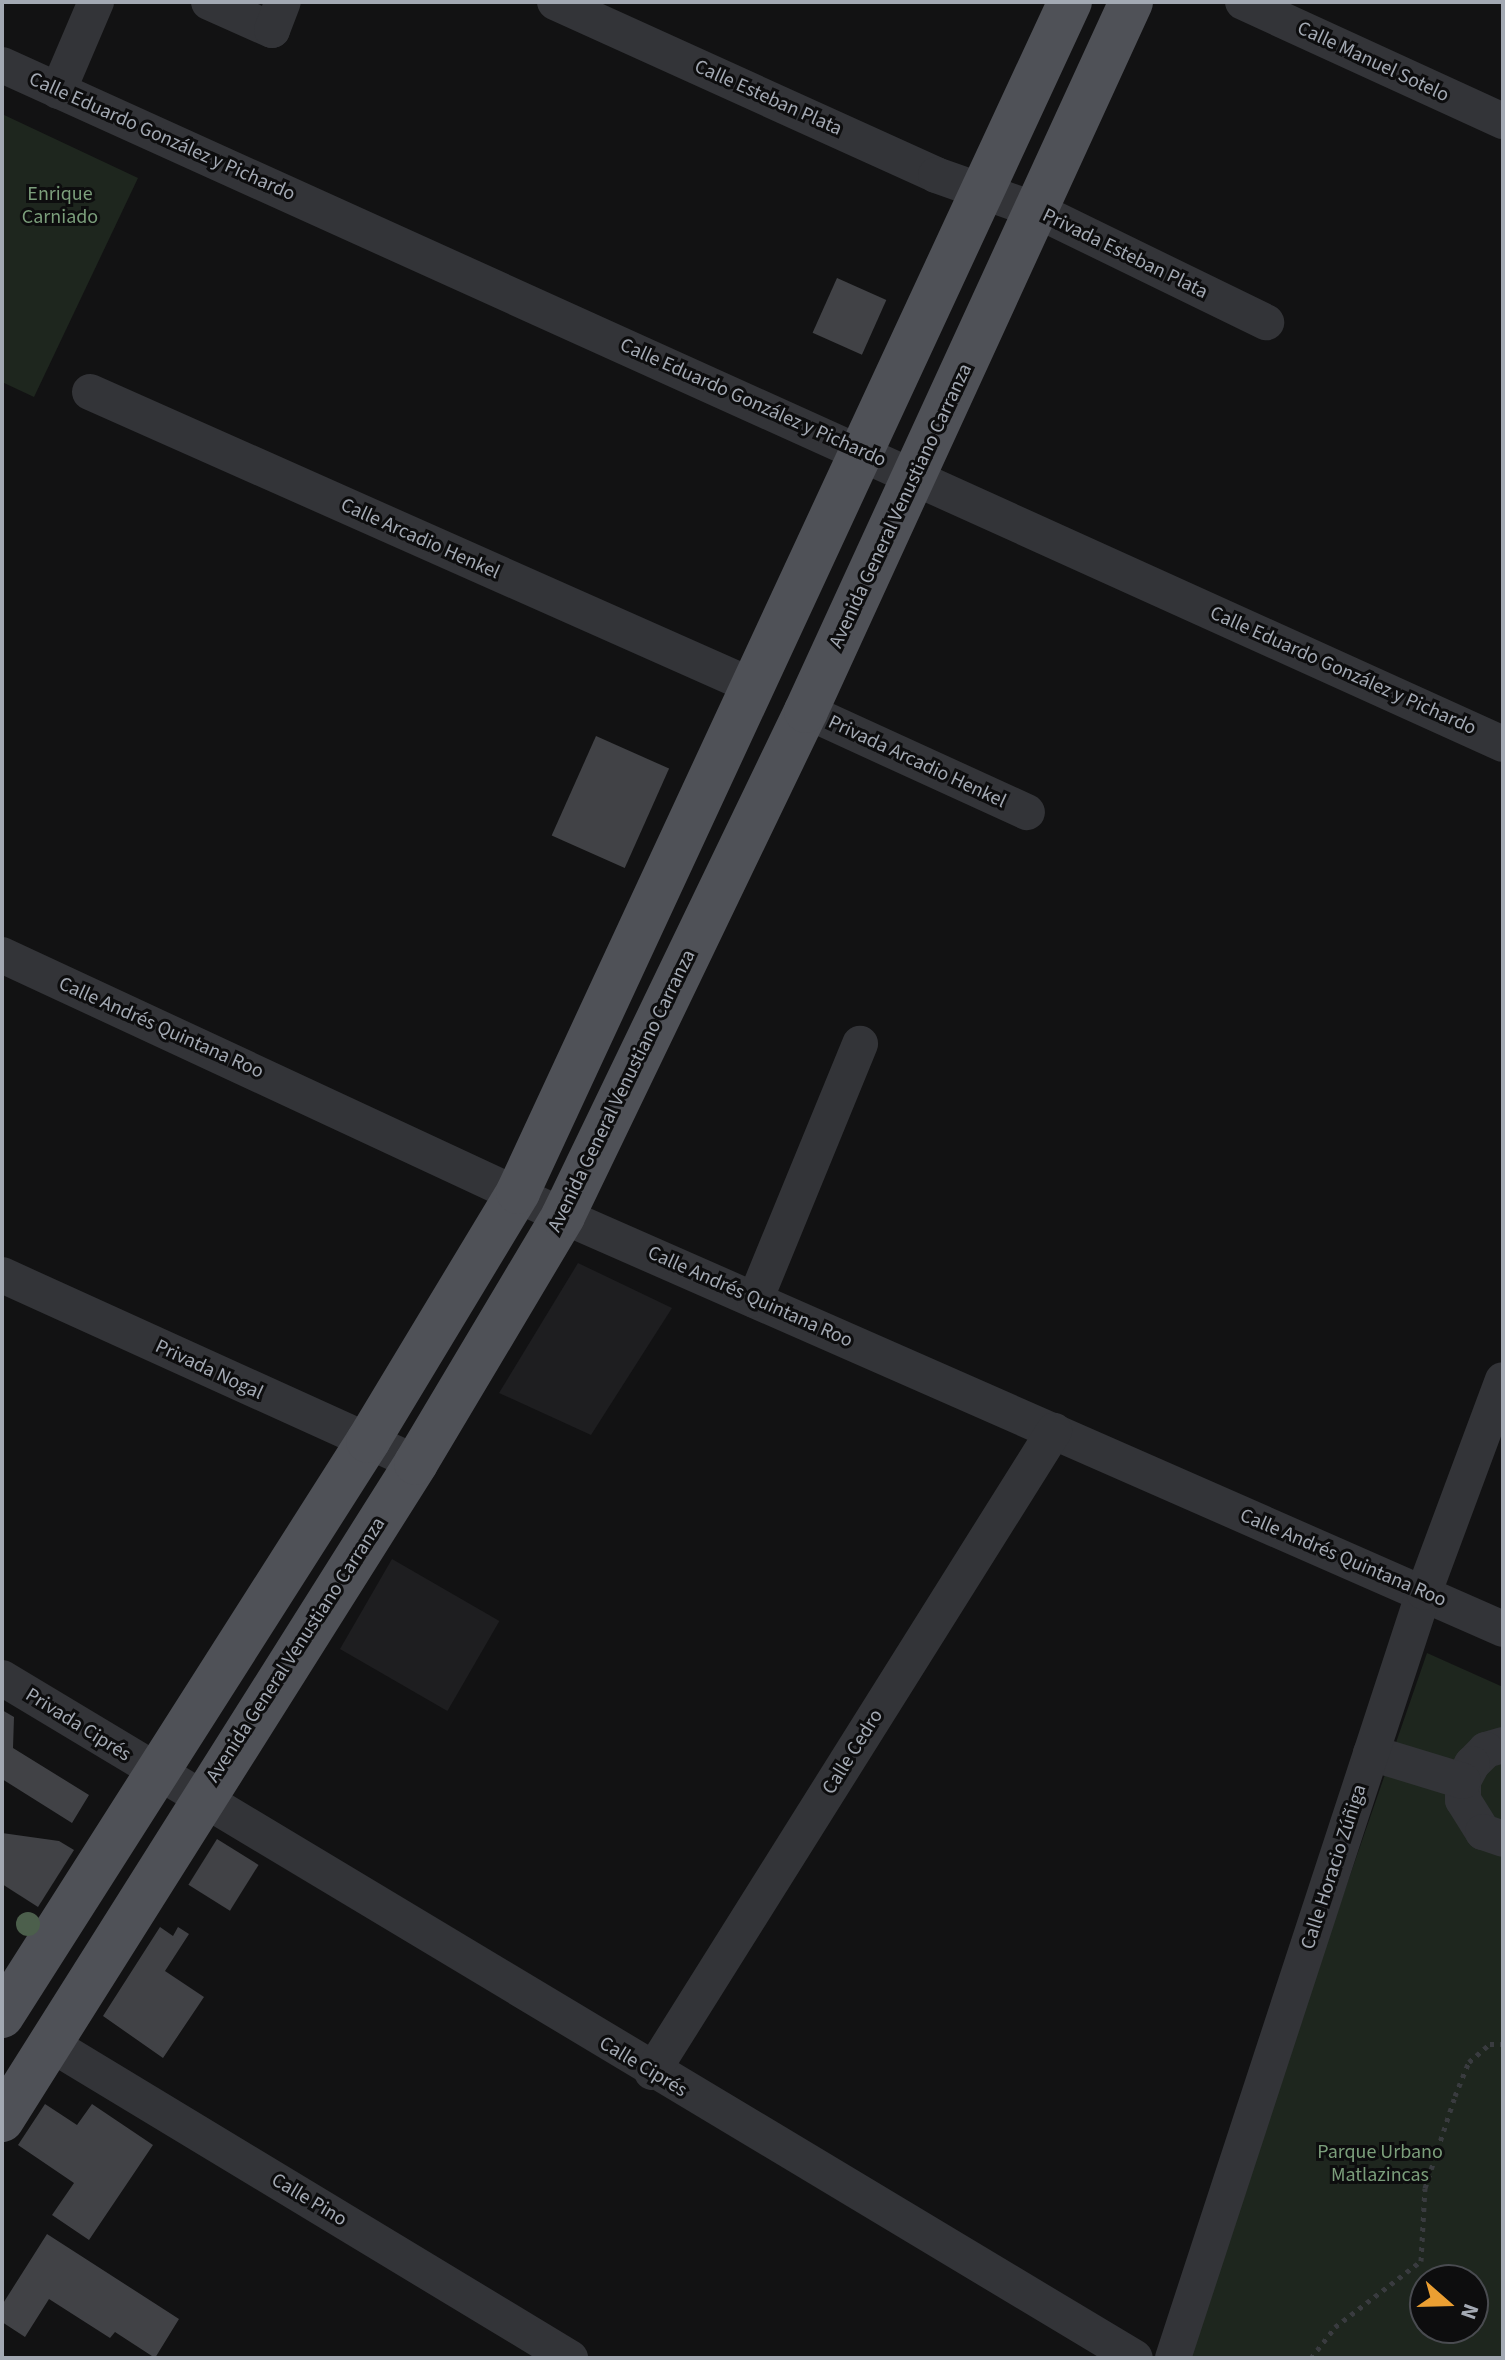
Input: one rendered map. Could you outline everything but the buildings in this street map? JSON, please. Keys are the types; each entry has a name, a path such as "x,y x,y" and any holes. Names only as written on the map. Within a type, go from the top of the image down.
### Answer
{"main road":[{"path":"2,2016 153,1773 368,1441 518,1192 750,685 864,452 1070,2"},
{"name":"Avenida General Venustiano Carranza","path":"2,2120 416,1463 563,1216 916,476 1131,2"}],"street":[{"path":"58,91 96,2"},
{"path":"209,2 272,30 283,2"},
{"name":"Calle Esteban Plata","path":"555,2 981,192"},
{"name":"Calle Manuel Sotelo","path":"1243,2 1503,121"},
{"name":"Calle Eduardo González y Pichardo","path":"2,65 864,452 1503,744"},
{"name":"Privada Esteban Plata","path":"981,192 1038,211 1266,322"},
{"name":"Calle Arcadio Henkel","path":"90,392 750,685"},
{"name":"Privada Arcadio Henkel","path":"806,711 1027,812"},
{"name":"Calle Andrés Quintana Roo","path":"2,955 518,1192 563,1216 1503,1629"},
{"path":"755,1300 860,1044"},
{"name":"Privada Nogal","path":"2,1275 416,1463"},
{"name":"Calle Horacio Zúñiga","path":"1173,2358 1424,1592 1503,1380"},
{"name":"Calle Cedro","path":"652,2072 1054,1431"},
{"name":"Privada Ciprés","path":"2,1678 153,1773"},
{"path":"1503,1745 1486,1750 1463,1781 1470,1818 1483,1832 1503,1839"},
{"path":"1371,1753 1463,1781"},
{"name":"Calle Ciprés","path":"153,1773 1135,2358"},
{"name":"Calle Pino","path":"49,2043 570,2358"}],"path":[{"path":"1311,2358 1335,2327 1421,2261 1425,2188 1455,2096 1469,2062 1490,2044 1503,2044"}],"shaded area":[{"path":"578,1263 672,1308 591,1435 499,1393"},
{"path":"392,1559 499,1621 447,1711 340,1649"}],"green space":[{"name":"Enrique Carniado","path":"2,114 138,178 34,397 2,382"},
{"name":"Parque Urbano Matlazincas","path":"1427,1653 1503,1687 1503,2358 1183,2358"}]}
